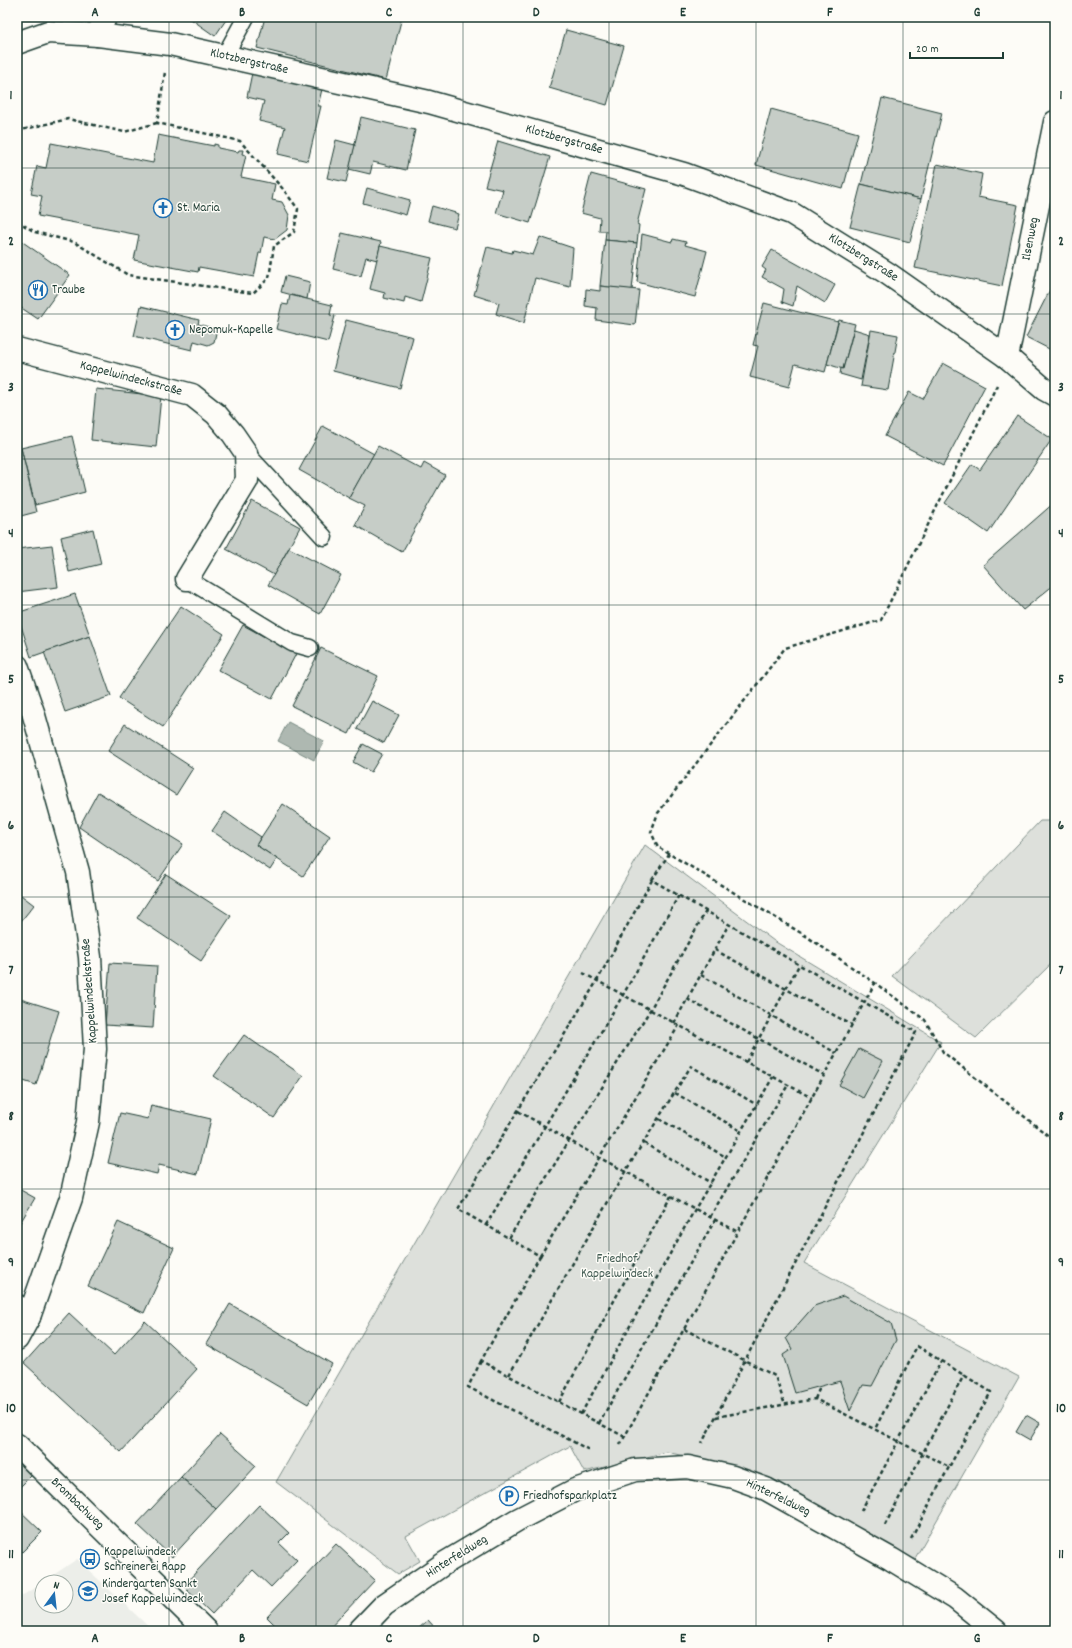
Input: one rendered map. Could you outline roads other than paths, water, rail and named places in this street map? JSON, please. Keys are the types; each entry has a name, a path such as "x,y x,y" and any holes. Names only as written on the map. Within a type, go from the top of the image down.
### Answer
{"street":[{"name":"Klotzbergstraße","path":"17,43 48,32 102,26 224,57 429,102 684,174 791,214 887,272 1008,357 1044,389 1055,395"},
{"name":"Ilsenweg","path":"1008,357 1055,122"},
{"name":"Kappelwindeckstraße","path":"17,349 192,395 216,414 233,434 246,453"},
{"path":"187,579 247,480 246,453"},
{"name":"Kappelwindeckstraße","path":"17,666 33,712 78,872 90,957 95,1048 88,1122 71,1198 23,1312 17,1339"},
{"name":"Brombachweg","path":"17,1445 206,1631"},
{"name":"Hinterfeldweg","path":"359,1631 384,1605 445,1563 536,1510 575,1490 635,1470 688,1467 733,1477 766,1489 891,1559 955,1598 996,1631"}],"lane":[{"path":"224,57 246,17"},
{"path":"246,453 324,536"},
{"path":"187,579 292,643 310,648"}],"place":[{"name":"St. Maria","path":"163,208"},
{"name":"Traube","path":"38,290"},
{"name":"Nepomuk-Kapelle","path":"175,330"},
{"name":"Friedhofsparkplatz","path":"509,1496"},
{"name":"Kappelwindeck Schreinerei Rapp","path":"90,1559"},
{"name":"Kindergarten Sankt Josef Kappelwindeck","path":"88,1591"}],"park label":[{"name":"Friedhof Kappelwindeck","path":"617,1266"}]}
